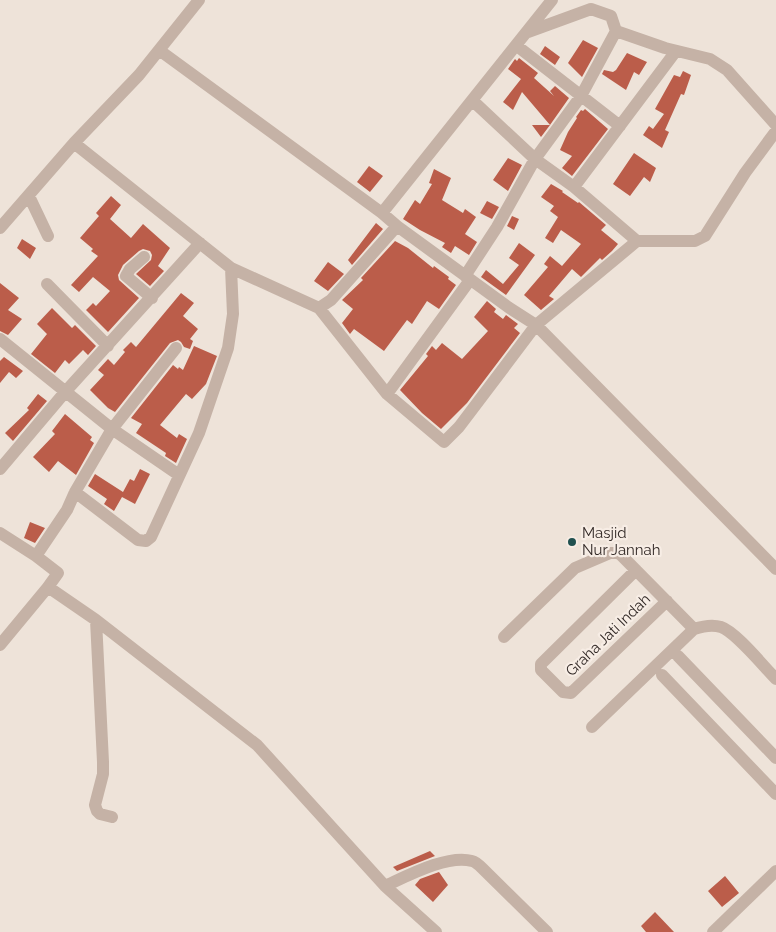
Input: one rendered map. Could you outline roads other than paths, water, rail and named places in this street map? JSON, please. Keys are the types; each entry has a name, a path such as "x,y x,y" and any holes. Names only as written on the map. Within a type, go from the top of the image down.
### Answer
{"street":[{"path":"0,228 74,143 139,75 199,0"},
{"path":"382,213 552,0"},
{"path":"387,394 468,278 535,159 581,96 616,31 611,16 591,9 528,32"},
{"path":"616,31 632,38 710,59 727,70 776,125"},
{"path":"517,46 620,126"},
{"path":"160,50 468,278 536,325 776,569"},
{"path":"574,187 676,51"},
{"path":"473,101 535,159 574,187 637,241"},
{"path":"74,143 231,268 319,308 387,394 444,442 460,427 536,325 637,241 695,241 704,236 745,173 776,131"},
{"path":"28,196 48,236"},
{"path":"319,308 332,300 397,226"},
{"path":"0,469 66,391 200,243"},
{"path":"144,257 130,269 126,276 152,298"},
{"path":"75,492 138,540 146,542 151,537 199,433 228,348 233,314 231,268"},
{"path":"48,284 108,346"},
{"path":"1,341 112,429 179,476"},
{"path":"36,556 67,510 75,492 112,429 176,348"},
{"path":"0,533 36,556 58,573 57,577 0,645"},
{"name":"Graha Jati Indah","path":"504,637 575,568 614,553 621,555 694,628"},
{"name":"Graha Jati Indah","path":"636,570 541,664 541,670 546,676 563,692 571,693 667,601"},
{"path":"48,587 96,620 257,745 385,886 436,932"},
{"path":"96,620 103,768 100,791 95,804 96,811 112,817"},
{"path":"592,727 694,628 709,625 723,628 732,634 776,679"},
{"path":"678,656 776,758"},
{"path":"662,675 776,794"},
{"path":"385,886 433,864 473,861 547,932"},
{"path":"713,932 776,871"}],"place":[{"name":"Masjid Nur Jannah","path":"572,542"}]}
